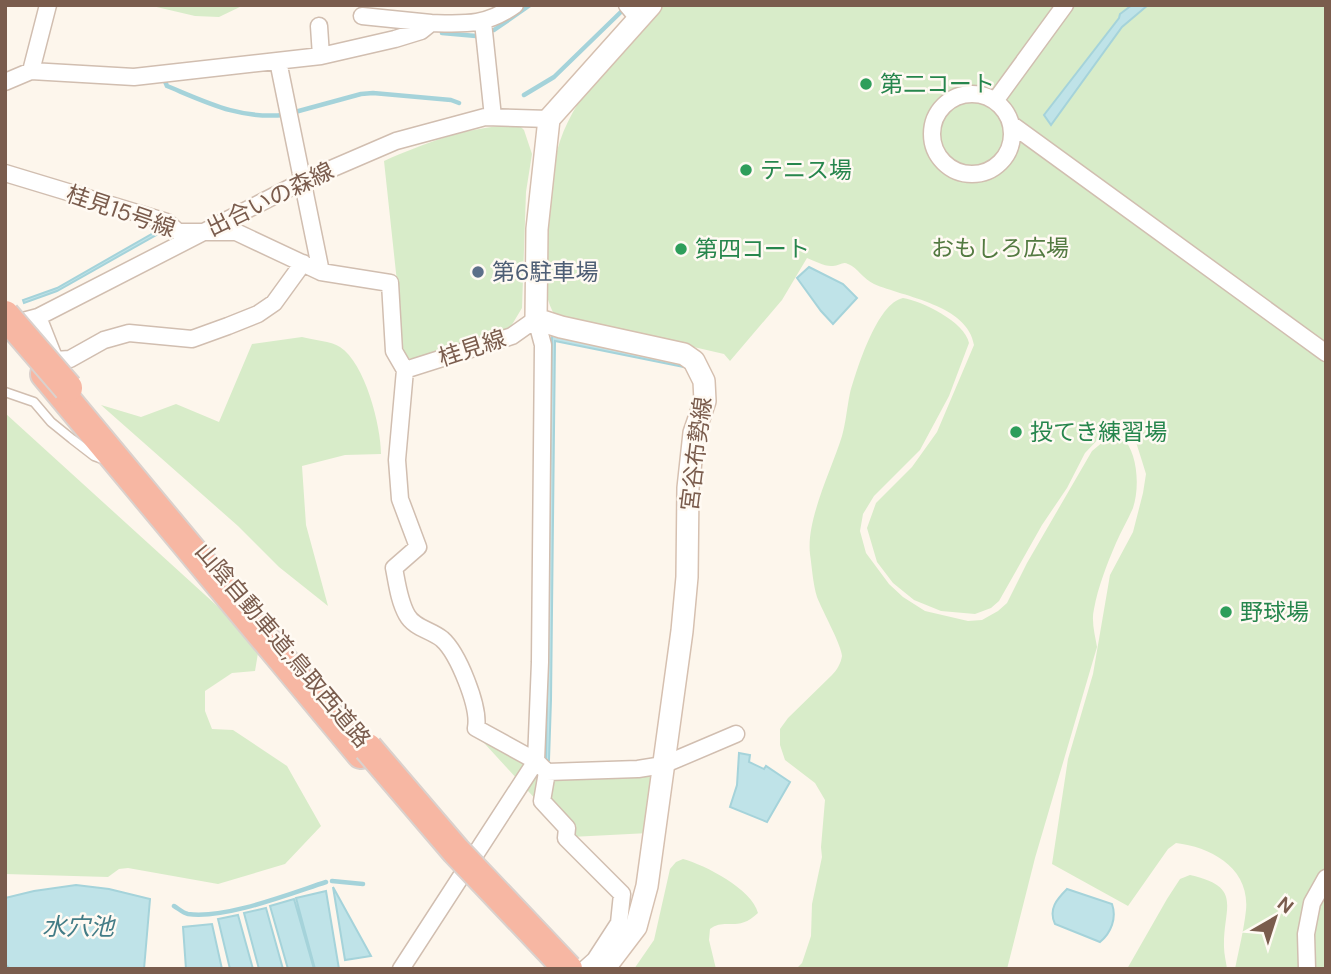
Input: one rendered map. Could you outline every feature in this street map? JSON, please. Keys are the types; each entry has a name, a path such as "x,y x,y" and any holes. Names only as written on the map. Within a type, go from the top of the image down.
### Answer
{"highway":[{"name":"山陰自動車道;鳥取西道路","path":"5,315 450,857 555,969"},
{"name":"山陰自動車道;鳥取西道路","path":"5,326 66,391 121,466 364,751 568,969"}],"street":[{"path":"31,71 48,5"},
{"path":"362,16 431,23 475,24 500,16 515,5"},
{"path":"995,101 1065,5"},
{"path":"585,969 595,960 619,923 622,894 566,838 567,828 542,801 540,635 543,345 536,319 537,229 549,119 638,9"},
{"path":"483,22 493,117"},
{"path":"5,82 31,71 134,77 321,56 395,39 421,31 431,23"},
{"path":"319,26 321,56"},
{"path":"278,61 321,272"},
{"path":"972,94 995,101 1006,112 1013,137 1002,162 992,170 965,175 942,162 934,151 931,138 932,124 938,112 947,102 959,96 972,94"},
{"name":"出合いの森線","path":"5,326 38,317 303,181 396,141 454,124 493,117 549,119"},
{"path":"1011,124 1326,353"},
{"name":"桂見15号線","path":"5,173 167,222 178,233 236,232 321,272 390,283 394,351 405,370 397,460 400,499 418,547 394,568 398,592 407,616 448,645 466,678 477,720 476,728 541,766"},
{"path":"38,317 55,360 70,359 104,340 129,333 192,339 258,314 274,303 303,263"},
{"name":"桂見線","path":"405,370 512,336 536,319"},
{"name":"宮谷布勢線","path":"536,319 684,354 694,360 704,381 705,401 694,433 688,488 687,577 682,631 647,886 636,927 604,969"},
{"path":"541,766 638,769 663,765 736,734"},
{"path":"401,969 541,766"},
{"path":"1307,969 1306,934 1312,903 1326,878"}],"lane":[{"path":"5,392 34,402 51,422 94,456 121,466"}],"green space":[{"path":"148,5 244,5 219,17 195,16"},
{"name":"おもしろ広場","path":"664,5 1326,5 1326,969 1235,969 1245,917 1246,895 1235,871 1226,862 1202,849 1176,843 1168,849 1128,906 1052,864 1068,759 1093,674 1110,575 1133,532 1143,493 1146,474 1135,439 1125,431 1115,429 1104,433 1085,453 999,601 991,608 975,614 941,611 914,600 893,583 877,562 867,528 876,503 912,467 937,432 974,345 969,331 960,320 933,304 874,284 846,263 830,266 807,258 782,300 730,361 724,354 555,315 546,290 545,260 552,178 560,141 578,103 604,67"},
{"path":"519,125 524,130 532,154 526,192 522,308 507,333 414,360 402,355 384,161 449,136 483,128"},
{"path":"903,298 921,303 951,320 966,335 969,343 949,396 920,450 874,496 863,514 860,531 866,553 889,584 903,597 925,611 968,621 982,620 998,611 1007,603 1092,451 1114,435 1121,436 1127,443 1134,460 1137,480 1135,499 1098,592 1093,618 1097,647 1035,858 1007,969 796,969 802,963 811,936 812,904 822,857 825,800 815,783 785,760 780,745 780,729 834,673 842,656 816,592 810,554 812,525 842,436 850,393 869,338 885,312"},
{"path":"302,337 336,345 349,355 370,396 380,442 381,454 345,455 302,466 306,525 328,606 279,567 238,526 101,405 141,417 176,404 219,422 252,344"},
{"path":"5,413 248,634 258,653 255,671 232,673 205,691 205,711 212,729 233,730 287,766 321,826 285,864 218,884 128,868 119,869 108,877 5,874"},
{"path":"475,733 539,771 539,803"},
{"path":"656,770 649,833 571,837 546,799 549,780"},
{"path":"683,859 726,879 747,895 758,913 738,924 721,924 710,929 709,940 716,969 634,969 654,940 670,869"},
{"path":"1190,875 1218,886 1227,900 1224,947 1227,969 1127,969 1180,879"}],"water":[{"path":"1132,5 1148,5 1122,27 1051,125 1044,115 1120,14"},
{"path":"157,231 158,234 57,291 24,303 23,300 57,288"},
{"path":"809,267 843,284 857,298 833,324 797,278"},
{"path":"556,333 685,361 689,368 555,341 551,700 549,760 546,760 552,337"},
{"path":"739,753 750,755 749,762 764,769 766,766 790,782 767,822 730,807 737,785"},
{"name":"水穴池","path":"76,885 109,889 150,899 144,969 10,969 5,964 5,898"},
{"path":"333,887 371,956 345,960"},
{"path":"1067,889 1112,904 1112,925 1100,942 1055,924 1053,909"},
{"path":"326,891 339,969 315,969 296,898"},
{"path":"294,899 314,969 288,969 270,906"},
{"path":"266,908 283,969 259,969 244,913"},
{"path":"238,915 253,969 230,969 218,919"},
{"path":"212,924 222,969 186,969 183,927"}],"waterway":[{"path":"494,30 530,5"},
{"path":"524,95 554,77 626,7"},
{"path":"442,33 476,36"},
{"path":"164,79 167,86 224,108 252,115 284,115"},
{"path":"295,112 373,93 459,103"},
{"path":"332,881 363,884"},
{"path":"174,906 188,914 220,913 326,882"}],"place":[{"name":"第二コート","path":"866,84"},
{"name":"テニス場","path":"746,170"},
{"name":"第四コート","path":"681,249"},
{"name":"第6駐車場","path":"478,272"},
{"name":"投てき練習場","path":"1016,432"},
{"name":"野球場","path":"1226,612"}]}
